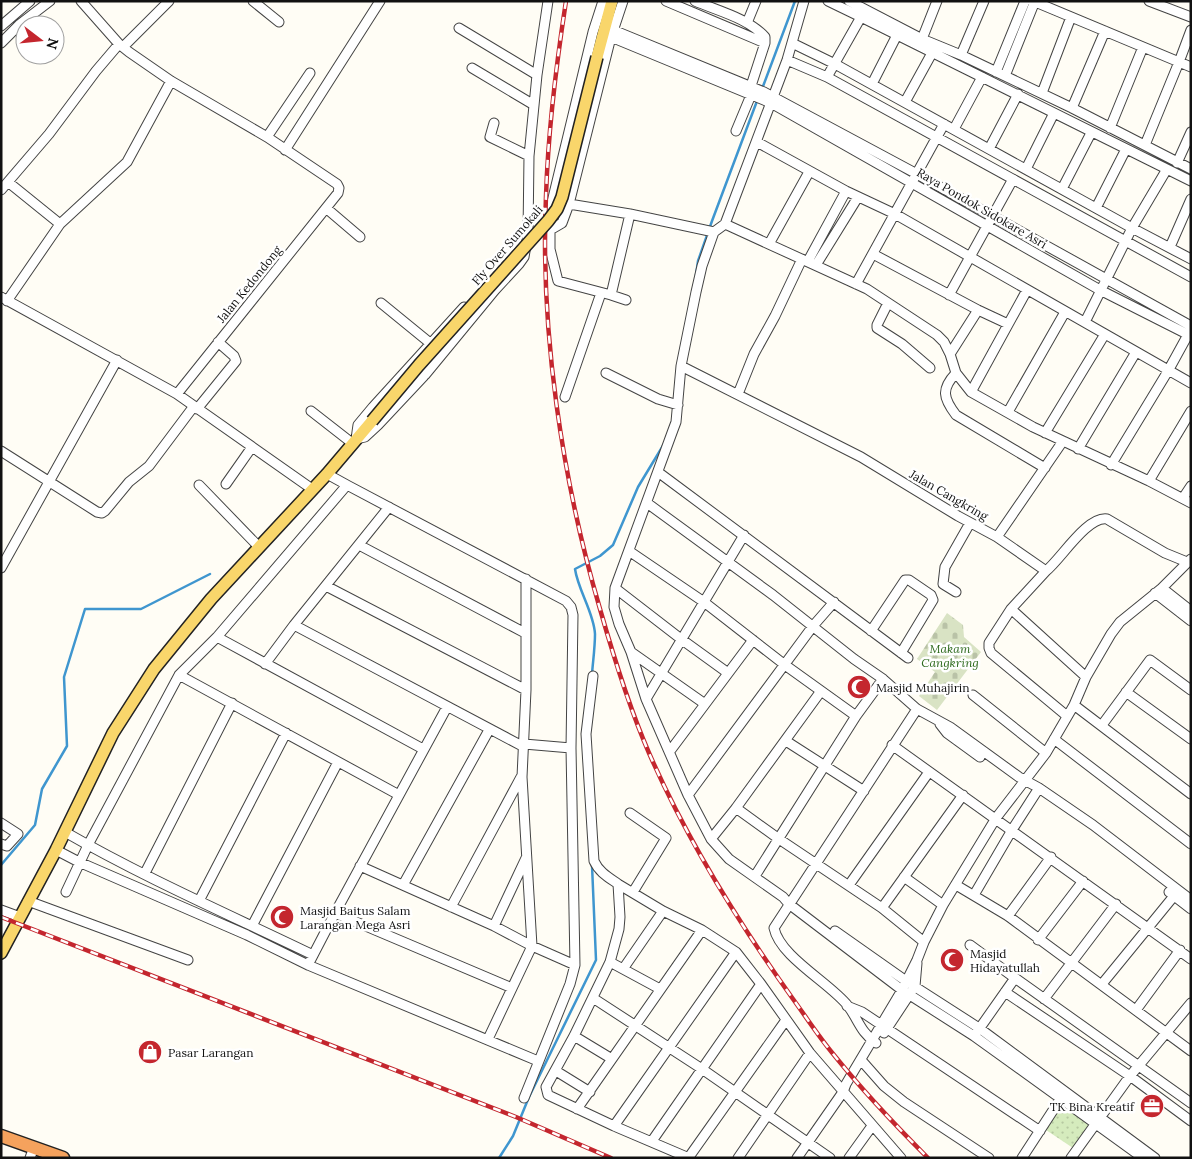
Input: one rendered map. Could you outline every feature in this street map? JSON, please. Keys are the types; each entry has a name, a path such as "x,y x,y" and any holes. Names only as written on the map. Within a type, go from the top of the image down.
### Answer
{"highway":[{"path":"1,1136 32,1153 63,1158"}],"main road":[{"name":"Fly Over Sumokali","path":"1,953 56,850 113,733 154,670 211,599 327,474 557,209 562,197 612,1"}],"street":[{"path":"1,26 5,18 30,1"},
{"path":"1,44 20,24 50,1"},
{"path":"81,1 121,45 171,81 267,136 285,150 380,1"},
{"path":"1,190 49,134 96,71 121,45 170,1"},
{"path":"253,1 279,22"},
{"path":"354,441 365,437 378,425 424,376 524,257 528,234 529,156 537,75 548,1"},
{"path":"603,1 593,32 552,202 550,249 558,281 626,300"},
{"path":"550,230 562,223 569,204 612,33 623,1"},
{"path":"695,1 713,5 748,23 765,37 752,92 736,131"},
{"path":"748,23 756,1"},
{"path":"804,1 787,60 767,98 757,142 725,224 713,232 702,266 681,366 673,430 615,588 614,606 619,624 631,652 646,699 688,795 711,839 729,859 904,985 977,1032 1063,1095 1155,1158"},
{"path":"828,1 1191,181"},
{"path":"849,1 922,39 1042,93 1191,169"},
{"path":"922,39 937,1"},
{"path":"961,55 984,1"},
{"path":"1001,74 1025,1"},
{"path":"1149,1 1191,18"},
{"path":"669,2 765,43"},
{"path":"1001,74 1035,2 1191,67"},
{"path":"827,76 861,17"},
{"path":"1042,93 1071,17"},
{"path":"459,28 537,75"},
{"path":"1145,145 1191,30"},
{"path":"1072,108 1105,31"},
{"path":"612,33 767,98 917,174 1106,280 1190,331 1111,465"},
{"path":"872,84 897,35"},
{"path":"792,43 872,84 1191,259"},
{"path":"1110,128 1143,47"},
{"path":"905,102 932,53"},
{"path":"787,60 827,76 1191,277"},
{"path":"472,68 534,105"},
{"path":"267,136 310,73"},
{"path":"954,130 982,78"},
{"path":"171,81 127,162 60,224 4,299 177,394 312,489"},
{"path":"989,149 1018,94"},
{"name":"Raya Pondok Sidokare Asri","path":"767,98 1100,290 1190,331"},
{"path":"1026,169 1054,113"},
{"path":"494,123 490,137 529,156"},
{"path":"856,284 944,124"},
{"path":"1062,189 1091,132"},
{"path":"1177,163 1191,132"},
{"path":"757,142 809,172 895,214 1191,383"},
{"name":"Jalan Kedondong","path":"177,394 338,193 340,188 337,184 285,150"},
{"path":"1096,208 1126,150"},
{"path":"1085,322 1132,228 1167,169"},
{"path":"769,244 809,172"},
{"path":"949,295 1013,179"},
{"path":"8,182 60,224"},
{"path":"738,394 752,357 809,262 846,191"},
{"path":"809,262 835,235 858,197"},
{"path":"1170,246 1191,199"},
{"path":"569,204 630,214 713,232"},
{"path":"326,208 360,236"},
{"path":"610,296 630,214"},
{"path":"725,224 856,284 937,335 944,342 956,373 971,392 1045,433 1187,500 1191,486"},
{"path":"825,229 835,235"},
{"path":"354,441 358,425 383,394 515,252 528,234"},
{"path":"873,254 1008,324"},
{"path":"971,392 1027,290"},
{"path":"565,397 601,293"},
{"path":"381,302 430,343"},
{"path":"888,303 877,328 902,344 930,368"},
{"path":"950,354 978,310"},
{"path":"1008,412 1065,312"},
{"path":"1045,433 1105,334"},
{"path":"1,451 98,512 104,512 128,482 149,466 195,407 236,361 234,356 218,342"},
{"path":"1078,448 1136,352"},
{"path":"1,568 116,360"},
{"path":"414,362 413,369 424,376"},
{"name":"Jalan Cangkring","path":"681,366 861,457 970,523 997,537 1046,571"},
{"path":"606,373 666,402 677,405"},
{"path":"956,373 946,385 945,391 948,405 956,415 1045,468"},
{"path":"311,411 354,441"},
{"path":"1149,481 1191,411"},
{"path":"997,537 1063,441"},
{"path":"226,484 252,447"},
{"path":"658,472 905,656 932,600 931,596 909,580 905,580 872,630"},
{"path":"327,474 526,579 566,601 572,607 575,965 570,984 524,1098"},
{"path":"199,485 259,547"},
{"path":"66,892 79,862 179,674 216,637 347,485"},
{"path":"647,503 813,626 882,679 917,709 950,727 981,754 1037,790 1190,902"},
{"path":"265,664 389,507"},
{"path":"884,1027 943,905 996,818 1046,753 1074,705 1086,677 1110,634 1120,622 1189,561 1165,553 1106,518 1094,521 1083,531 1011,609 989,642 990,650 1067,716"},
{"path":"956,592 943,584 944,567 970,523"},
{"path":"646,699 744,535"},
{"path":"359,545 525,633"},
{"path":"629,551 704,602 785,665 856,716"},
{"path":"488,1039 532,946 522,777 526,690 526,579"},
{"path":"326,586 526,690"},
{"path":"615,588 728,673"},
{"path":"1158,590 1191,611"},
{"path":"1158,590 1191,621"},
{"path":"688,795 813,626 834,602"},
{"path":"1011,609 1086,677"},
{"path":"294,625 489,730 524,746 572,748"},
{"path":"216,637 423,749"},
{"path":"670,751 753,640"},
{"path":"631,652 705,704"},
{"path":"1102,725 1150,660 1191,690"},
{"path":"179,674 399,795"},
{"path":"593,676 586,734 594,861 597,868 618,884 663,911 702,930 736,952 810,1054 843,1088 872,1126 901,1158"},
{"path":"755,876 856,716 882,679"},
{"path":"711,839 786,741 821,691"},
{"path":"1126,692 1191,739"},
{"path":"973,695 1046,753"},
{"path":"145,874 232,703"},
{"path":"1074,705 1191,794"},
{"path":"308,965 447,707"},
{"path":"917,709 816,864 788,900 774,930 789,952 848,1006 862,1012 1040,1131"},
{"path":"403,885 489,730"},
{"path":"199,901 286,733"},
{"path":"1054,739 1191,844"},
{"path":"786,741 864,791"},
{"path":"892,745 1191,959"},
{"path":"252,926 338,762"},
{"path":"849,885 929,772"},
{"path":"451,907 522,777"},
{"path":"974,896 1037,790"},
{"path":"882,908 963,795"},
{"path":"736,808 882,908 924,942"},
{"path":"630,812 666,838 633,892"},
{"path":"1,823 18,834 7,846 1,844"},
{"path":"65,832 199,901 313,955"},
{"path":"56,850 79,862 247,935 308,965 538,1061"},
{"path":"494,926 527,857"},
{"path":"1008,916 1050,858"},
{"path":"360,866 494,926 532,946 575,965"},
{"path":"904,877 943,905"},
{"path":"1038,940 1084,881"},
{"path":"158,897 165,884"},
{"path":"618,884 619,930 610,962 574,1036 546,1087 548,1095 689,1158 786,1020"},
{"path":"956,885 1008,916 1038,940 1072,962 1191,1050"},
{"path":"1102,984 1177,894"},
{"path":"28,901 188,960"},
{"path":"1044,999 1116,904"},
{"path":"1,910 20,917"},
{"path":"623,969 663,911"},
{"path":"335,913 512,988"},
{"path":"577,1109 702,930"},
{"path":"970,945 1191,1103"},
{"path":"1136,1010 1180,950"},
{"path":"614,1126 736,952"},
{"path":"791,1158 843,1088 868,1049 913,990 917,960"},
{"path":"610,962 660,989"},
{"path":"977,1032 1015,978"},
{"path":"652,1142 761,984"},
{"path":"1005,992 1190,1118"},
{"path":"593,998 702,1068 830,1158"},
{"path":"848,1006 855,1020 874,1042"},
{"path":"1071,1158 1130,1076 1166,1031 1190,1007"},
{"path":"1077,1041 1087,1029"},
{"path":"574,1036 612,1059"},
{"path":"738,1158 810,1054"},
{"path":"861,1060 884,1086 904,1102 988,1158"},
{"path":"556,1071 590,1092"},
{"path":"1022,1158 1063,1095"},
{"path":"1098,1119 1143,1158"},
{"path":"849,1158 872,1126"},
{"path":"797,1158 806,1140"}],"green space":[{"name":"Makam Cangkring","path":"947,613 963,625 964,637 981,652 937,710 919,696 935,672 917,659"},
{"path":"1064,1103 1093,1122 1073,1148 1046,1130"}],"waterway":[{"path":"762,89 795,1"},
{"path":"696,275 698,261 712,221 757,101"},
{"path":"592,674 595,639 594,626 575,569 600,556 613,545 638,487 664,444"},
{"path":"1,865 35,825 42,789 67,746 64,677 85,609 141,609 210,574"},
{"path":"499,1158 513,1136 529,1097 596,960 592,865"}],"railway":[{"path":"566,1 553,98 547,172 545,247 550,352 556,405 575,509 616,664 642,736 664,785 697,849 733,910 828,1048 868,1095 928,1158"},
{"path":"1,917 516,1117 611,1158"}],"place":[{"name":"Masjid Muhajirin","path":"859,687"},
{"name":"Masjid Baitus Salam Larangan Mega Asri","path":"282,917"},
{"name":"Masjid Hidayatullah","path":"952,960"},
{"name":"Pasar Larangan","path":"150,1052"},
{"name":"TK Bina Kreatif","path":"1152,1106"}]}
